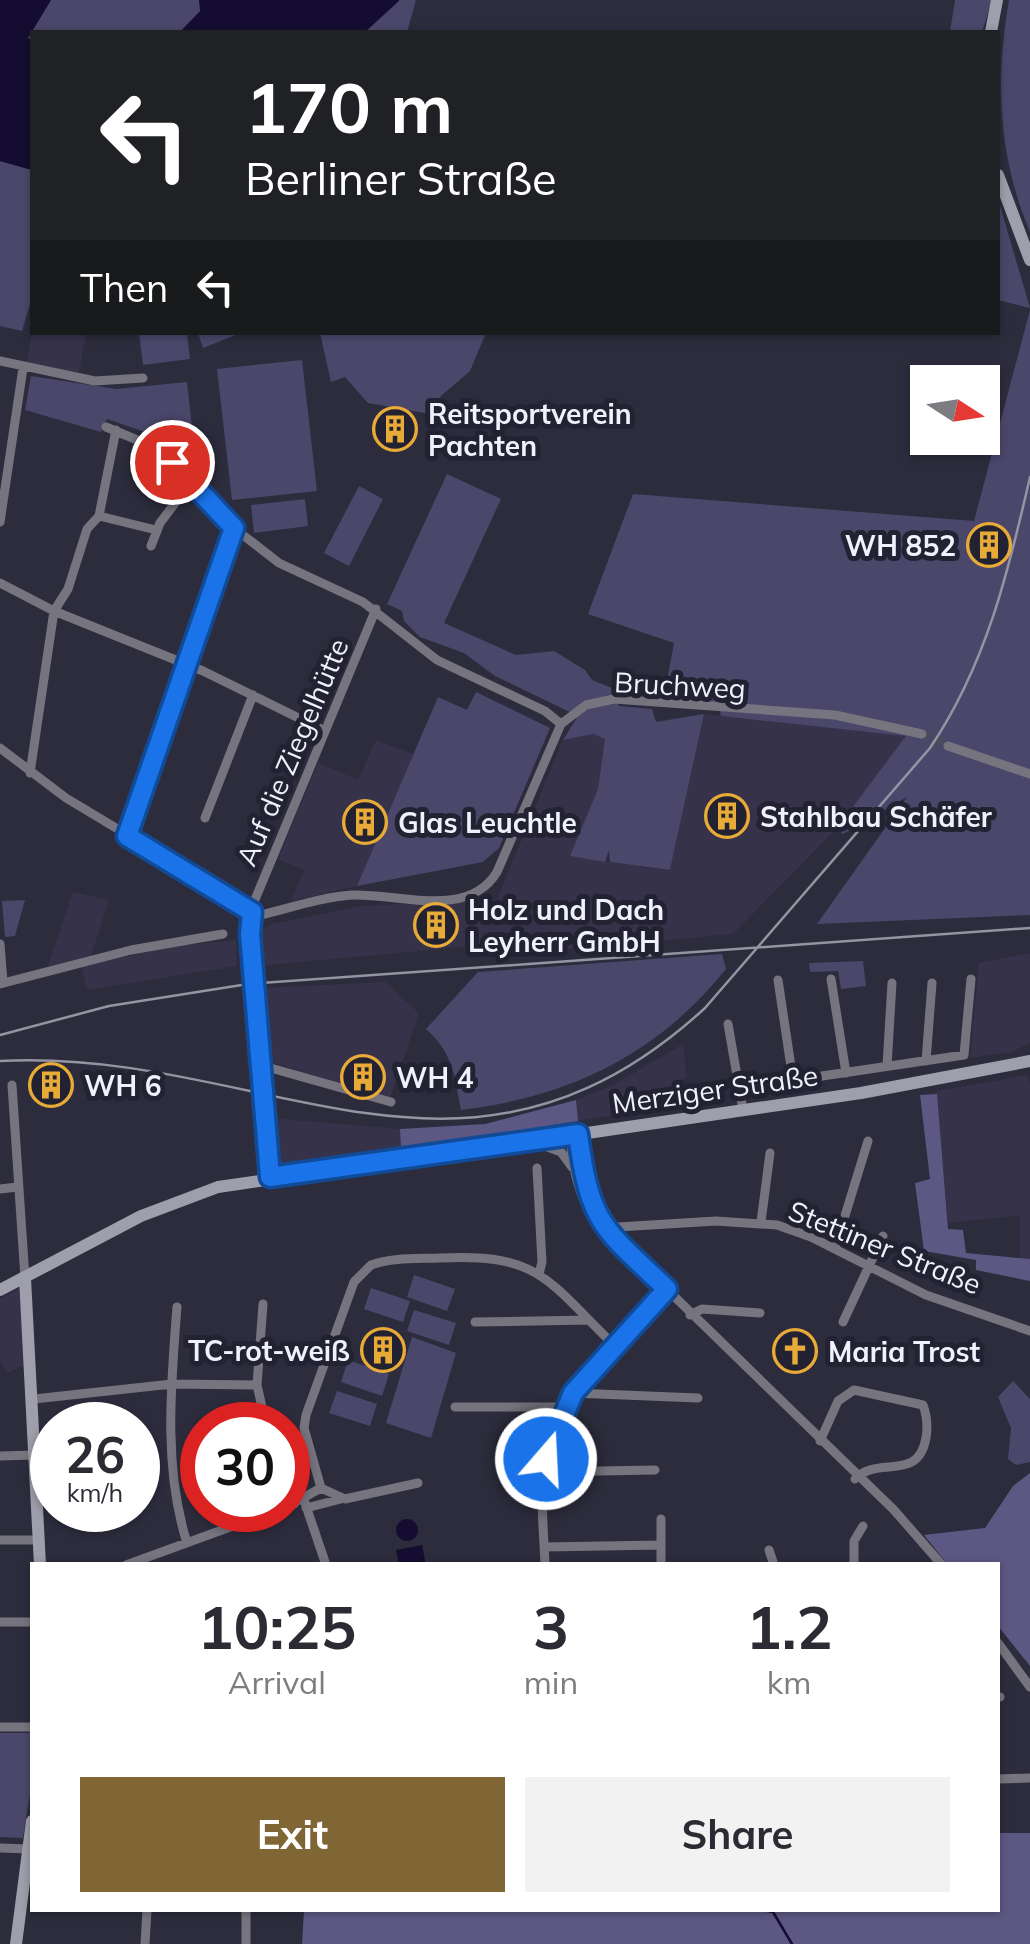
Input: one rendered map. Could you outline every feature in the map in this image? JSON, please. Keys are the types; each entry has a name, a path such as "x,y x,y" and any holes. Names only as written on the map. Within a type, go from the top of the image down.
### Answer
{"main road":[{"path":"991,30 997,0"},
{"path":"1000,180 1030,260"},
{"path":"988,1071 1030,1052"},
{"path":"988,1071 1030,1061"},
{"name":"Merziger Straße","path":"0,1290 165,1205 218,1187 988,1071"},
{"path":"24,1278 34,1402"},
{"path":"39,1532 40,1562"},
{"path":"16,1944 30,1849"}],"street":[{"path":"0,361 95,381 143,378"},
{"path":"0,522 23,368"},
{"path":"0,748 30,773 127,836 260,915 345,896 461,898 484,890 497,872 561,724 545,711 437,660 376,609 296,573 234,528 154,448 111,429 100,516 87,529 68,589 54,611 30,773"},
{"path":"151,546 156,530 192,482"},
{"path":"100,516 156,530"},
{"path":"127,836 234,528"},
{"path":"0,583 54,611 188,664 325,731"},
{"name":"Auf die Ziegelhütte","path":"252,912 376,609"},
{"path":"205,818 253,695"},
{"name":"Bruchweg","path":"561,724 586,705 614,699 835,715 922,734"},
{"path":"948,746 1030,774"},
{"path":"252,912 251,952 270,1177"},
{"path":"0,944 2,983 131,950 223,934"},
{"path":"831,979 846,1073"},
{"path":"742,1088 967,1052 971,979"},
{"path":"778,980 794,1080"},
{"path":"926,1061 932,982"},
{"path":"887,1066 892,983"},
{"path":"728,1024 744,1110"},
{"path":"260,1065 391,1102"},
{"path":"12,1085 24,1278"},
{"path":"574,1134 574,1169 585,1209 603,1232 857,1477 935,1562"},
{"path":"574,1134 585,1191 603,1232"},
{"path":"834,1248 868,1140"},
{"path":"529,1141 562,1152 574,1169"},
{"path":"760,1222 770,1153"},
{"path":"537,1168 542,1262 538,1274"},
{"path":"0,1188 18,1187"},
{"name":"Stettiner Straße","path":"603,1232 760,1222 790,1228 926,1294 1030,1331"},
{"path":"843,1322 883,1236"},
{"path":"340,1499 322,1488 304,1428 360,1272 380,1261 478,1256 509,1259 538,1274 614,1345"},
{"path":"544,1562 544,1472 565,1406 614,1345 665,1291"},
{"path":"261,1402 257,1385 263,1304"},
{"path":"177,1306 172,1470 187,1543"},
{"path":"690,1315 720,1309 760,1313"},
{"path":"475,1322 589,1320"},
{"path":"34,1399 172,1384 257,1385"},
{"path":"820,1441 838,1401 854,1390 922,1405 926,1441 916,1461 857,1477"},
{"path":"573,1393 698,1398"},
{"path":"456,1407 565,1406"},
{"path":"0,1456 30,1455"},
{"path":"544,1472 654,1470"},
{"path":"310,1503 418,1483"},
{"path":"310,1496 322,1488"},
{"path":"661,1519 661,1562"},
{"path":"854,1562 854,1541 863,1526"},
{"path":"310,1531 325,1562"},
{"path":"137,1562 217,1532"},
{"path":"0,1540 39,1540"},
{"path":"544,1547 661,1545"},
{"path":"769,1550 773,1562"},
{"path":"0,1622 30,1622"},
{"path":"1000,1637 1030,1678"},
{"path":"1000,1647 1030,1687"},
{"path":"0,1727 30,1728"},
{"path":"1000,1780 1030,1778"},
{"path":"0,1848 30,1849"},
{"path":"145,1944 148,1912"},
{"path":"246,1912 246,1944"}],"shaded area":[{"path":"0,0 51,0 28,38 30,169 0,161"},
{"path":"51,0 199,0 201,11 182,30 33,30"},
{"path":"199,0 399,0 367,30 182,30 200,11"},
{"path":"399,0 416,0 408,30 367,30"},
{"path":"955,0 992,0 983,30 950,30"},
{"path":"1009,0 1030,0 1030,232 1011,175 1001,89"},
{"path":"0,161 30,169 30,304 22,331 0,326"},
{"path":"1000,206 1030,308 1000,300"},
{"path":"1030,310 1030,915 817,924 907,797 843,834 837,828 906,736 721,716 718,703 664,697 674,643 588,614 633,494 974,521 992,455 1000,455 1000,423"},
{"path":"32,335 86,335 79,373 27,363"},
{"path":"139,335 187,335 190,359 143,365"},
{"path":"199,335 236,335 203,348"},
{"path":"321,335 485,335 470,371 441,396 430,414 368,403 345,377 331,382"},
{"path":"302,360 317,491 232,500 217,369"},
{"path":"31,376 116,389 187,382 192,427 145,432 107,419 101,432 25,410"},
{"path":"447,474 501,499 444,623 516,655 554,651 585,670 592,680 612,688 619,706 652,709 656,722 704,714 670,870 610,862 609,850 605,862 570,856 598,789 605,739 594,734 563,740 578,716 495,676 464,653 420,637 404,621 402,611 387,604"},
{"path":"359,486 383,499 349,566 324,553"},
{"path":"305,499 308,526 254,533 251,505"},
{"path":"476,692 550,728 499,848 483,862 357,886 438,697 467,710"},
{"path":"704,714 907,736 837,828 733,934 502,955 495,944 257,966 260,931 272,924 362,906 497,899 563,740 594,734 605,739 606,745 598,789 570,856 670,871"},
{"path":"376,740 414,754 357,886 291,901 304,870 278,859 318,763 358,780"},
{"path":"73,892 109,900 91,956 48,966"},
{"path":"25,900 15,936 5,937 2,901"},
{"path":"236,940 237,966 87,990 81,966 170,947"},
{"path":"1030,953 1030,1043 1012,1052 970,1058 979,963"},
{"path":"722,954 726,969 671,1025 608,1067 538,1095 461,1110 447,1056 426,1029 478,972"},
{"path":"863,961 866,986 841,989 838,971 810,972 809,963"},
{"path":"385,982 419,1013 390,1098 267,1061 262,988"},
{"path":"683,1044 687,1078 681,1080 683,1096 629,1103 627,1113 578,1121 576,1100 615,1084"},
{"path":"1028,1075 1030,1259 1020,1258 1020,1215 948,1223 936,1091"},
{"path":"937,1094 948,1229 963,1230 966,1253 1030,1259 1030,1281 976,1270 976,1260 924,1251 915,1183 930,1179 920,1095"},
{"path":"576,1100 578,1121 401,1150 400,1129 485,1124"},
{"path":"270,1118 400,1129 401,1152 284,1167 274,1155"},
{"path":"414,1275 455,1289 447,1311 407,1297"},
{"path":"371,1288 410,1301 403,1322 364,1309"},
{"path":"19,1289 28,1364 7,1373 0,1361 0,1299"},
{"path":"414,1310 456,1323 449,1345 407,1331"},
{"path":"412,1337 456,1353 431,1438 386,1423"},
{"path":"348,1360 389,1374 382,1396 341,1382"},
{"path":"1013,1381 1030,1399 1030,1462 1016,1465 1008,1459 1011,1428 998,1397"},
{"path":"337,1391 377,1404 370,1426 329,1413"},
{"path":"1030,1473 1030,1666 1000,1628 1000,1562 946,1562 924,1535 985,1528 1013,1486"},
{"path":"403,1519 411,1519 418,1530 411,1541 403,1541 396,1534 396,1526"},
{"path":"422,1545 425,1562 398,1562 396,1550"},
{"path":"0,1733 30,1733 30,1794 23,1838 0,1837"},
{"path":"1000,1833 1030,1833 1030,1944 302,1944 304,1912 1000,1912"}],"waterway":[{"path":"773,1912 792,1944"}],"tunnel":[{"path":"922,734 948,746"}],"railway":[{"path":"0,1061 96,1064 361,1112 445,1119 530,1108 616,1073 705,1008 930,748 966,684 993,617 1030,477"},
{"path":"0,1035 109,1006 248,984 1030,928"}],"place":[{"name":"Reitsportverein Pachten","path":"395,429"},
{"name":"WH 852","path":"989,545"},
{"name":"Stahlbau Schäfer","path":"727,816"},
{"name":"Glas Leuchtle","path":"365,822"},
{"name":"Holz und Dach Leyherr GmbH","path":"436,925"},
{"name":"WH 4","path":"363,1077"},
{"name":"WH 6","path":"51,1085"},
{"name":"TC-rot-weiß","path":"383,1350"},
{"name":"Maria Trost","path":"795,1351"}],"route":[{"path":"172,462 234,528 127,836 252,912 250,934 270,1177 578,1134 585,1191 591,1207 606,1230 667,1289 587,1373 565,1406 546,1459"}]}
